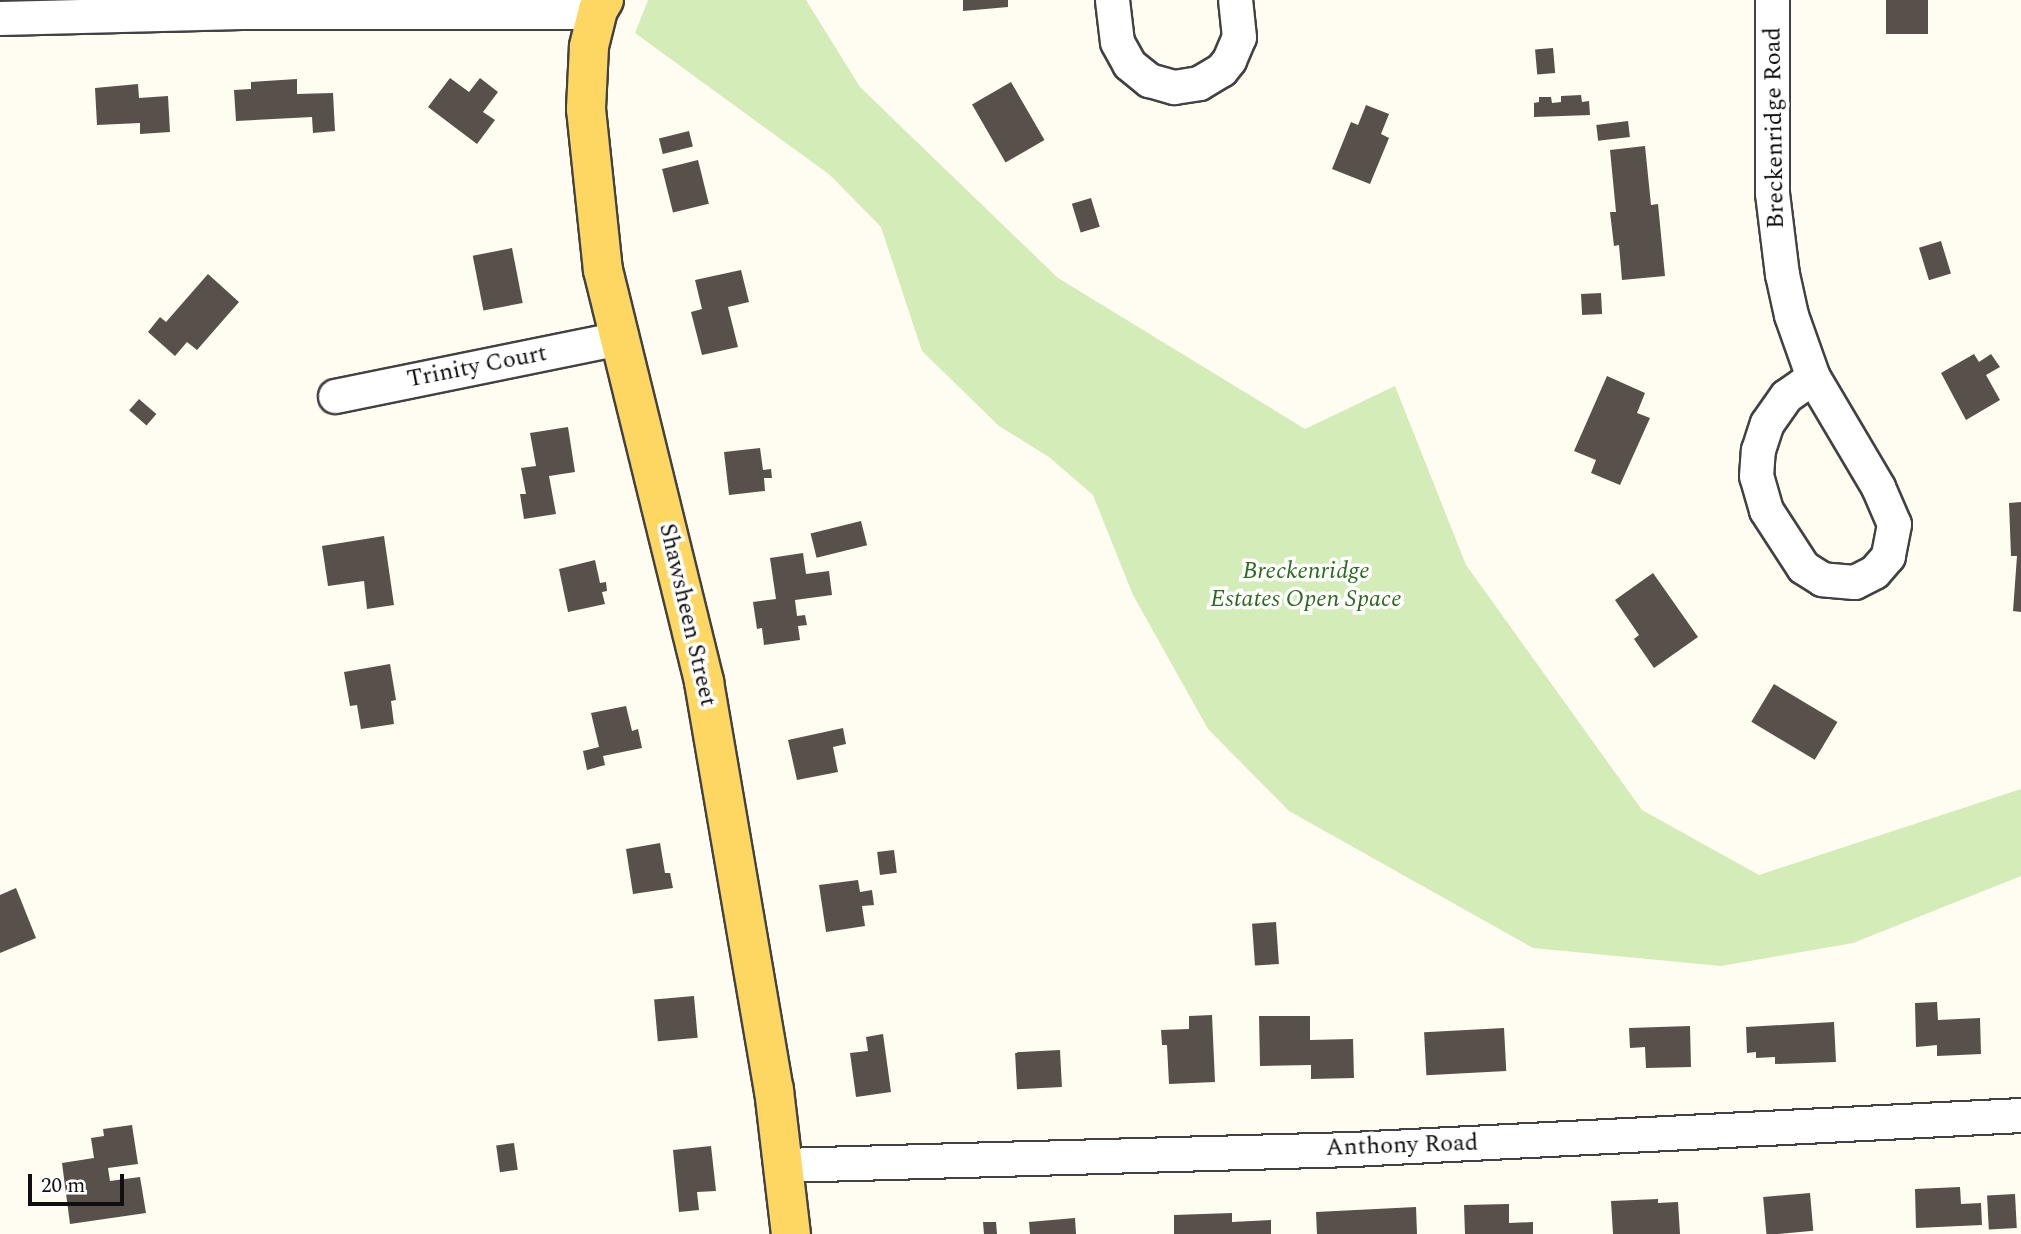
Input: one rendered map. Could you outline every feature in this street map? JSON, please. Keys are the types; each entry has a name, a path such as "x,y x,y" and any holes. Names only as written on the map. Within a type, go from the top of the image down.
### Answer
{"main road":[{"name":"Shawsheen Street","path":"601,6 589,47 586,109 603,270 704,682 727,805 783,1165 790,1234"}],"street":[{"path":"1112,0 1117,42 1129,64 1149,80 1174,87 1199,83 1228,60 1239,37 1235,0"},
{"name":"Breckenridge Road","path":"1772,0 1772,168 1776,232 1791,315 1813,377 1878,487 1894,524 1888,556 1874,572 1854,582 1822,579 1803,567 1766,510 1756,476 1758,450 1771,416 1786,396 1813,377"},
{"path":"0,18 601,6"},
{"name":"Trinity Court","path":"335,396 620,338"},
{"name":"Anthony Road","path":"783,1165 1365,1148 2021,1115"}],"green space":[{"name":"Breckenridge Estates Open Space","path":"648,0 806,0 860,87 1058,278 1305,429 1395,386 1466,565 1642,810 1759,875 2021,789 2021,876 1853,943 1721,966 1533,948 1289,811 1208,729 1133,595 1093,495 1049,457 999,426 922,351 881,227 830,175 635,33"}],"building":[{"path":"963,0 1008,0 1008,7 963,11"},
{"path":"1886,0 1928,0 1928,34 1886,34"},
{"path":"1553,48 1555,73 1537,74 1535,50"},
{"path":"450,78 469,92 480,78 498,92 483,112 495,120 477,144 428,107"},
{"path":"297,79 297,94 333,93 335,131 313,133 312,117 236,121 234,90 251,89 251,82"},
{"path":"1011,82 1044,140 1006,163 972,104"},
{"path":"138,84 139,98 168,96 170,132 140,134 140,123 97,125 95,88"},
{"path":"1581,95 1582,102 1589,101 1590,115 1534,117 1534,103 1539,102 1539,97 1551,97 1552,103 1561,102 1561,96"},
{"path":"1366,105 1389,114 1381,134 1389,138 1370,184 1332,169 1351,122 1358,125"},
{"path":"1628,121 1630,137 1598,141 1596,125"},
{"path":"689,131 693,147 663,154 659,138"},
{"path":"1645,146 1651,205 1658,204 1665,276 1622,280 1619,245 1614,246 1610,212 1616,212 1610,150"},
{"path":"698,160 709,204 673,213 662,169"},
{"path":"1091,198 1100,227 1081,233 1072,204"},
{"path":"1941,241 1951,274 1929,280 1919,248"},
{"path":"512,248 523,303 483,311 473,256"},
{"path":"741,270 749,302 728,307 738,347 702,355 691,312 702,309 695,280"},
{"path":"208,274 239,302 197,350 187,342 175,356 148,332 160,317 166,322"},
{"path":"1601,293 1602,314 1582,315 1581,294"},
{"path":"1974,354 1979,362 1991,354 2000,367 1986,375 2000,400 1966,420 1941,373"},
{"path":"1607,376 1645,393 1637,413 1650,418 1620,485 1591,473 1596,460 1574,451"},
{"path":"139,399 156,414 147,425 129,410"},
{"path":"568,427 575,472 549,476 556,514 524,519 520,494 526,494 521,468 536,466 530,433"},
{"path":"760,448 763,470 771,469 772,478 764,478 765,491 729,495 724,452"},
{"path":"2021,502 2021,612 2013,611 2017,556 2011,556 2009,503"},
{"path":"861,521 867,545 817,558 811,534"},
{"path":"384,536 394,605 367,609 364,581 328,586 322,546"},
{"path":"803,553 806,574 829,571 832,595 795,600 797,616 805,615 807,625 798,626 800,640 764,645 762,628 757,629 753,602 776,599 770,558"},
{"path":"595,560 600,583 606,582 607,591 602,592 605,604 568,612 559,569"},
{"path":"1653,573 1698,637 1654,668 1634,639 1639,635 1615,600"},
{"path":"390,664 396,700 391,701 394,724 361,729 357,705 350,706 344,672"},
{"path":"1774,684 1837,722 1815,760 1751,722"},
{"path":"626,706 632,731 638,729 642,748 603,756 605,765 587,770 583,751 599,747 591,713"},
{"path":"843,728 846,744 833,747 838,772 797,780 788,740"},
{"path":"660,843 665,873 670,873 673,888 633,894 626,849"},
{"path":"894,850 897,873 880,875 877,852"},
{"path":"858,880 860,892 872,890 874,905 862,906 865,926 826,932 819,885"},
{"path":"16,888 36,938 0,953 0,895"},
{"path":"1276,922 1279,964 1255,966 1252,924"},
{"path":"694,996 698,1038 658,1041 654,999"},
{"path":"1937,1002 1938,1020 1980,1018 1981,1054 1937,1056 1937,1045 1916,1047 1915,1003"},
{"path":"1212,1015 1215,1082 1169,1084 1167,1045 1162,1045 1161,1030 1189,1029 1189,1016"},
{"path":"1259,1016 1310,1016 1310,1040 1353,1039 1354,1078 1311,1079 1311,1065 1260,1066"},
{"path":"1834,1022 1836,1062 1775,1064 1775,1057 1756,1058 1756,1052 1747,1053 1746,1027"},
{"path":"1690,1026 1691,1067 1646,1068 1645,1047 1630,1048 1629,1028"},
{"path":"1504,1028 1506,1071 1426,1075 1424,1032"},
{"path":"883,1034 891,1092 856,1097 850,1053 868,1051 866,1037"},
{"path":"1060,1050 1062,1087 1017,1089 1015,1052"},
{"path":"132,1125 138,1164 108,1168 110,1181 140,1177 146,1213 70,1224 62,1163 94,1158 91,1138 104,1136 103,1129"},
{"path":"514,1143 518,1170 500,1172 496,1146"},
{"path":"711,1146 716,1191 697,1192 699,1210 679,1212 673,1150"},
{"path":"1960,1187 1961,1204 1981,1203 1982,1225 1916,1228 1915,1189"},
{"path":"1810,1193 1813,1231 1766,1234 1763,1197"},
{"path":"2015,1194 2017,1228 1989,1229 1987,1195"},
{"path":"1658,1199 1658,1203 1678,1202 1680,1234 1613,1234 1611,1201"},
{"path":"1509,1204 1509,1223 1533,1222 1533,1234 1465,1234 1464,1205"},
{"path":"1416,1207 1417,1234 1317,1234 1316,1212"},
{"path":"1232,1213 1232,1222 1271,1220 1271,1234 1174,1234 1174,1215"},
{"path":"1075,1218 1076,1234 1030,1234 1029,1222"},
{"path":"983,1222 996,1222 997,1234 984,1234"}]}
